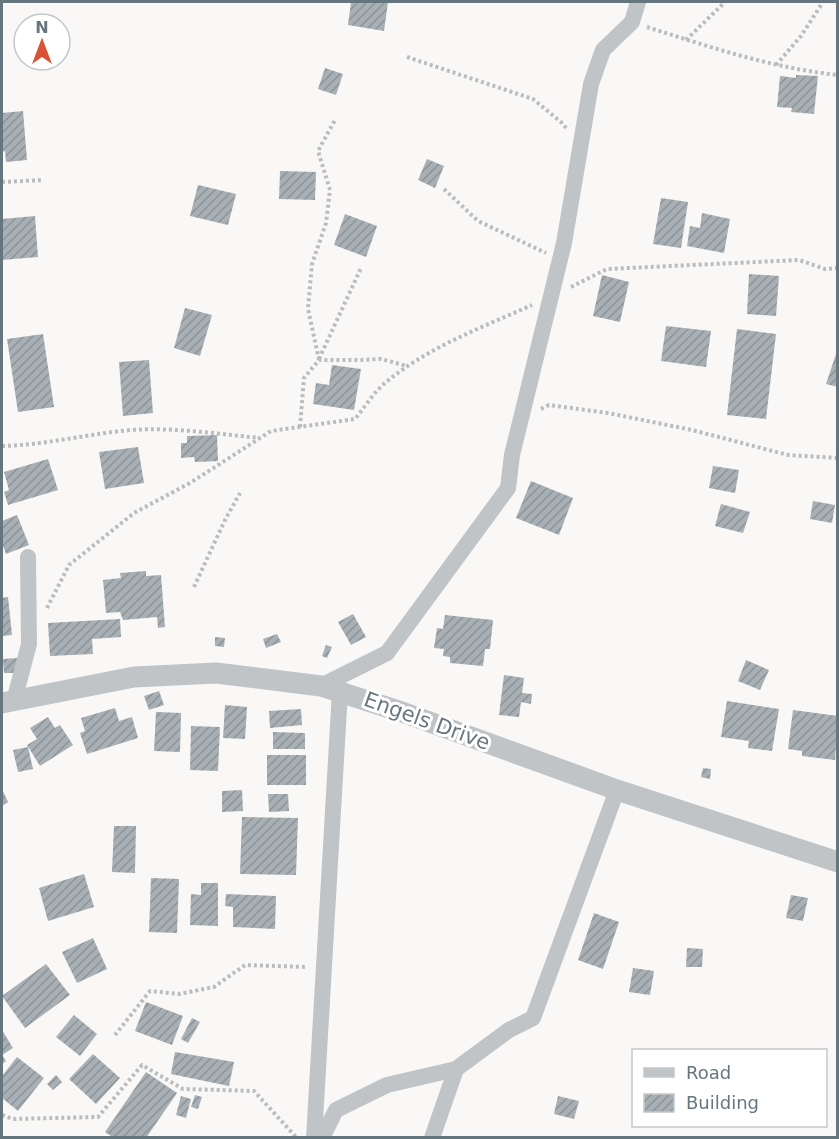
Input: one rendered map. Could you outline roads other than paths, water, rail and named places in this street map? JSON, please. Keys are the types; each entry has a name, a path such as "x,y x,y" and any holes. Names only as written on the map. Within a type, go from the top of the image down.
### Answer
{"street":[{"path":"314,1137 323,968 330,688 387,653 508,488 512,455 560,260 591,84 603,50 633,22 638,2"},
{"path":"8,702 29,644 28,557"},
{"name":"Engels Drive","path":"8,702 134,677 216,673 330,688 617,790 837,862"},
{"path":"322,1137 336,1110 387,1085 456,1069 508,1030 533,1018 617,790"},
{"path":"432,1137 456,1069"}]}
